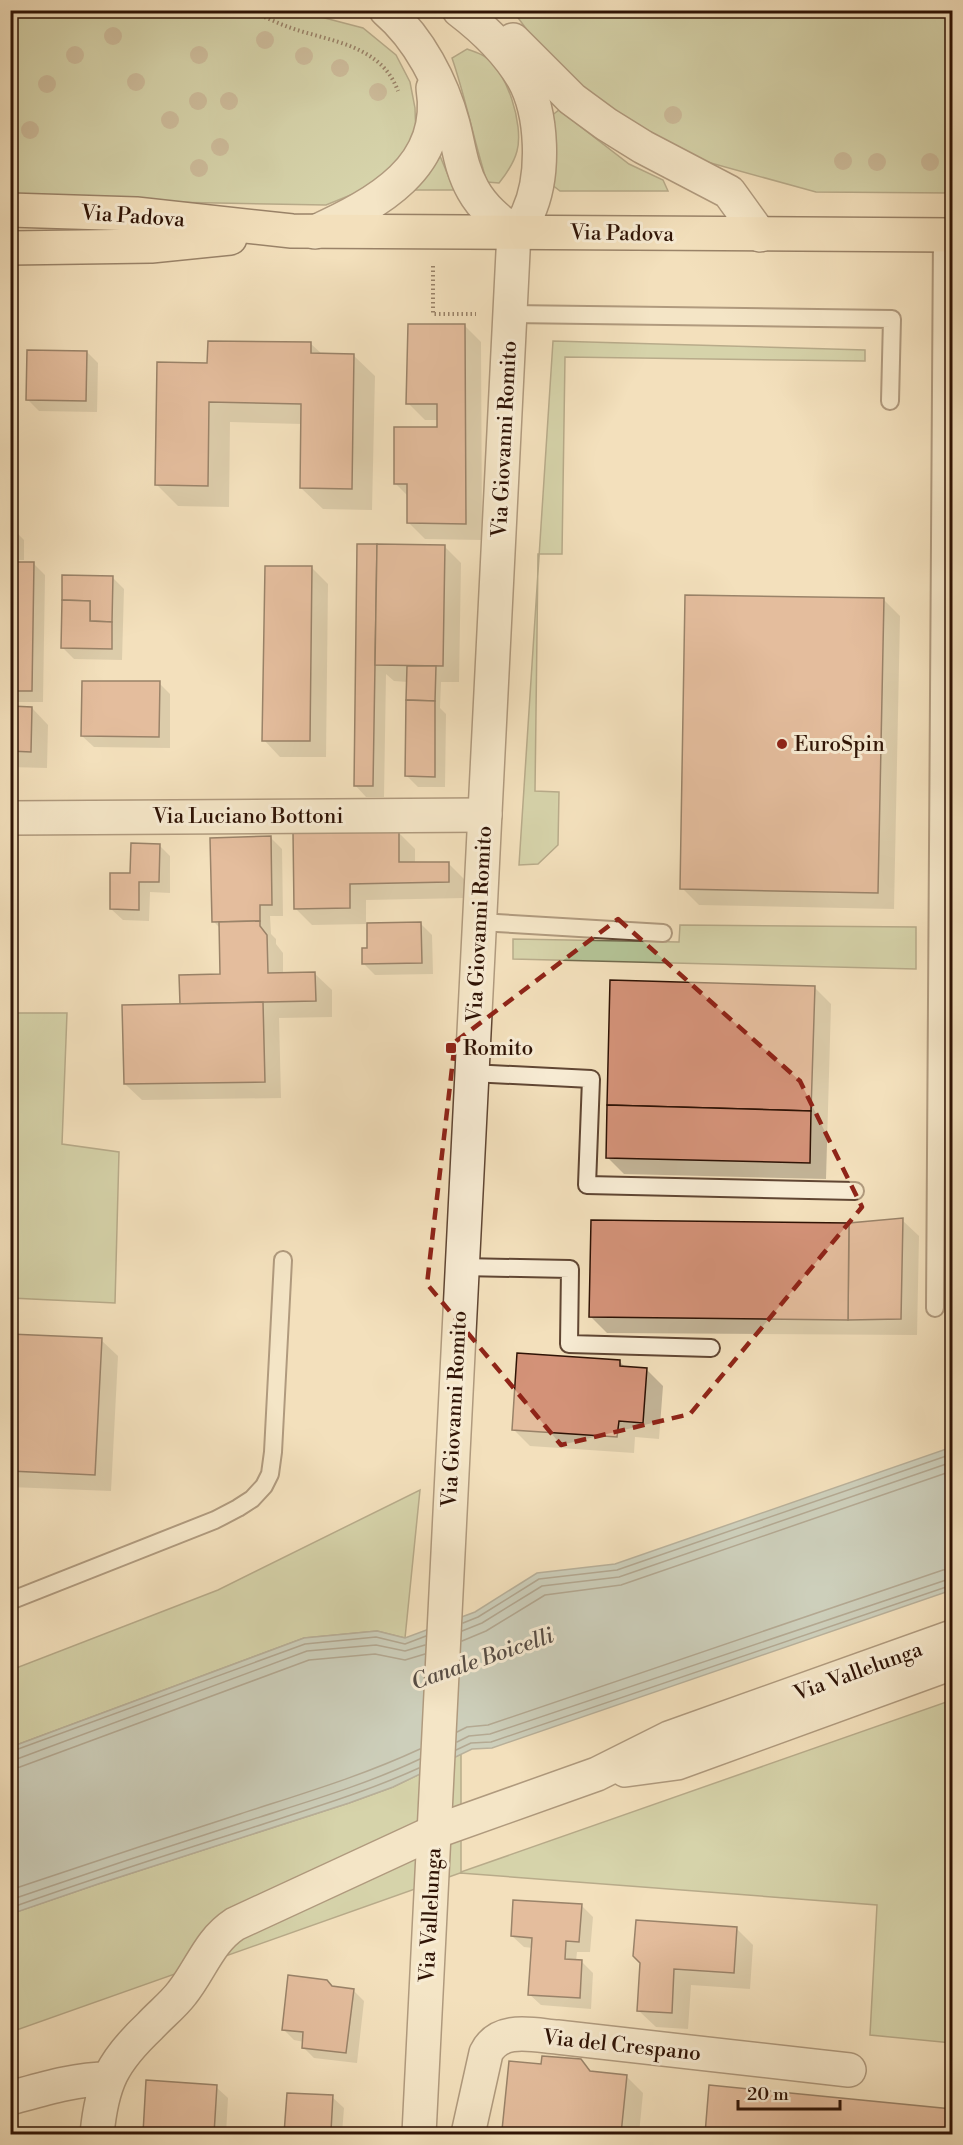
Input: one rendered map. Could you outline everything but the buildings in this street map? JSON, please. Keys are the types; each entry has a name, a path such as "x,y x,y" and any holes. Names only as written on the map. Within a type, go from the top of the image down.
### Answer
{"main road":[{"name":"Via Padova","path":"10,210 136,214 304,232"},
{"name":"Via Padova","path":"10,248 151,246 304,232 947,235"}],"street":[{"path":"386,10 410,37 446,100 465,174 474,192 487,209 514,232 527,215 538,179 539,149 531,97 524,79 507,55 459,10"},
{"path":"474,10 525,50 572,99 606,124 643,147 729,192 760,235"},
{"path":"304,232 368,206 395,186 410,171 430,139 435,98 430,69"},
{"name":"Via Giovanni Romito","path":"434,1832 514,232"},
{"name":"Via Luciano Bottoni","path":"10,818 485,814"},
{"name":"Via Vallelunga","path":"419,2134 434,1832 597,1774 669,1738 952,1637"},
{"name":"Via Vallelunga","path":"597,1774 677,1763 952,1663"},
{"path":"97,2134 100,2107 108,2079 119,2060 181,1995 209,1950 227,1929 434,1832"},
{"name":"Via del Crespano","path":"468,2134 486,2053 498,2039 518,2033 849,2070"},
{"path":"10,2098 62,2084 108,2079"}],"lane":[{"path":"935,1308 947,434 947,235"},
{"path":"510,314 892,320 891,401"},
{"path":"479,922 663,933"},
{"path":"471,1073 591,1079 587,1185 855,1191"},
{"path":"10,1601 215,1520 245,1504 264,1486 270,1474 273,1452 283,1260"},
{"path":"461,1267 570,1269 569,1344 711,1348"}],"highlighted area":[{"path":"618,919 800,1081 862,1207 690,1414 561,1445 427,1284 455,1042"}],"green space":[{"path":"11,11 298,11 363,28 396,55 410,82 415,108 416,137 396,166 368,188 326,205 11,199"},
{"path":"513,11 952,11 952,193 816,192 700,160 638,129 587,93 530,34"},
{"path":"467,49 484,56 500,73 516,113 519,140 517,151 510,168 499,183 487,182 452,58"},
{"path":"559,110 629,164 663,180 668,191 560,191 551,184 551,116"},
{"path":"438,151 454,190 415,190"},
{"path":"553,341 865,350 865,361 565,357 562,554 539,554"},
{"path":"538,577 535,791 559,792 558,845 538,864 519,865"},
{"path":"680,925 916,927 916,969 513,959 513,939 679,942"},
{"path":"11,1013 67,1013 62,1144 119,1152 115,1303 11,1298"},
{"path":"420,1490 405,1638 377,1631 304,1638 11,1747 11,1670 218,1590"},
{"path":"952,1700 952,2043 870,2035 877,1905 460,1873 11,2032 10,1914 349,1803 393,1787 461,1754 461,1872"}],"water":[{"name":"Canale Boicelli","path":"952,1447 952,1590 492,1748 472,1749 393,1787 349,1803 11,1914 11,1747 304,1638 377,1631 405,1638 475,1612 537,1573 615,1564"}],"place":[{"name":"EuroSpin","path":"782,744"},
{"name":"Romito","path":"451,1048"}]}
